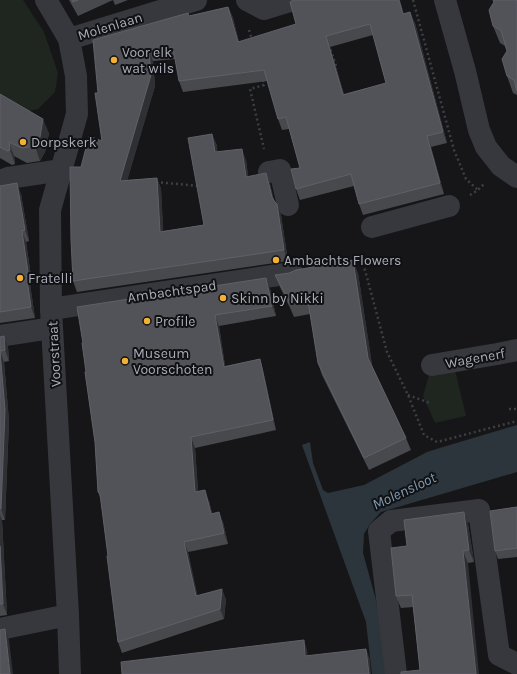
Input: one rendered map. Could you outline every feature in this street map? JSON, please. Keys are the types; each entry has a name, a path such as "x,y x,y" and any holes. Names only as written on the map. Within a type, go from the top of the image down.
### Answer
{"street":[{"name":"Voorstraat","path":"46,0 69,39 76,76 77,114 50,210 52,318 70,674"},
{"name":"Molenlaan","path":"69,39 196,0"},
{"path":"247,0 264,9 293,0"},
{"path":"445,0 465,71 479,130 486,147 509,172"},
{"path":"0,181 8,178 62,170"},
{"path":"269,172 280,170 288,205"},
{"path":"372,227 449,206"},
{"name":"Ambachtspad","path":"0,336 52,318 292,274"},
{"name":"Wagenerf","path":"432,365 517,350"},
{"path":"396,674 379,531 391,521 479,510 499,654 517,664"},
{"path":"0,629 68,615"}],"path":[{"path":"413,0 454,150 466,179 478,190"},
{"path":"249,30 253,43"},
{"path":"328,42 337,69"},
{"path":"262,78 264,85 250,89 269,172"},
{"path":"449,206 509,172"},
{"path":"152,182 206,187"},
{"path":"362,259 387,352 408,395 424,435 437,442 517,421"},
{"path":"408,395 430,403"},
{"path":"509,409 517,409"}],"shaded area":[{"path":"0,0 23,0 44,32 58,73 55,92 38,109 28,111 0,102"},
{"path":"455,370 466,416 435,423 423,396 429,375"}],"water":[{"name":"Molensloot","path":"517,425 517,472 381,512 370,524 364,534 363,553 376,600 388,674 372,674 366,622 302,445 310,442 313,463 323,490 328,493 364,485 427,452"}],"building":[{"path":"293,0 399,0 403,14 410,12 443,132 427,136 440,183 359,204 351,174 296,189 291,169 300,168 286,117 278,119 264,70 179,81 173,48 149,50 151,75 120,181 157,178 160,232 204,225 188,138 212,134 215,152 242,149 246,177 266,173 272,197 277,204 284,250 73,281 70,167 81,167 89,136 102,141 95,93 98,93 93,40 188,13 189,16 228,7 238,42 296,24 290,2","holes":["370,24 386,83 343,95 326,36"]},
{"path":"493,0 517,0 517,91 514,80 507,76 502,59 507,51 501,30 493,26 489,10 494,2"},
{"path":"0,94 43,119 40,137 35,146 22,148 9,142 10,150 7,151 0,147"},
{"path":"17,183 25,230 22,231 31,307 0,312 0,186"},
{"path":"353,260 368,358 406,438 364,458 318,363 308,301 289,304 289,301 275,275"},
{"path":"266,278 272,306 215,315 224,367 260,359 273,420 191,437 195,492 205,490 211,514 219,512 224,533 184,542 196,596 222,589 220,609 118,642 100,494 98,492 95,442 77,307"},
{"path":"4,336 5,350 0,351 0,337"},
{"path":"0,351 5,410 1,509 0,509"},
{"path":"517,507 517,548 495,551 490,511"},
{"path":"464,512 469,550 463,551 476,674 401,674 401,672 420,670 412,595 396,596 391,548 407,546 404,520"},
{"path":"0,546 3,604 0,604"},
{"path":"5,629 10,674 0,674 0,630"},
{"path":"304,640 305,656 366,649 369,674 122,674 121,662"}],"place":[{"name":"Voor elk wat wils","path":"114,60"},
{"name":"Dorpskerk","path":"23,142"},
{"name":"Ambachts Flowers","path":"276,260"},
{"name":"Fratelli","path":"20,278"},
{"name":"Skinn by Nikki","path":"223,298"},
{"name":"Profile","path":"147,321"},
{"name":"Museum Voorschoten","path":"125,361"}]}
